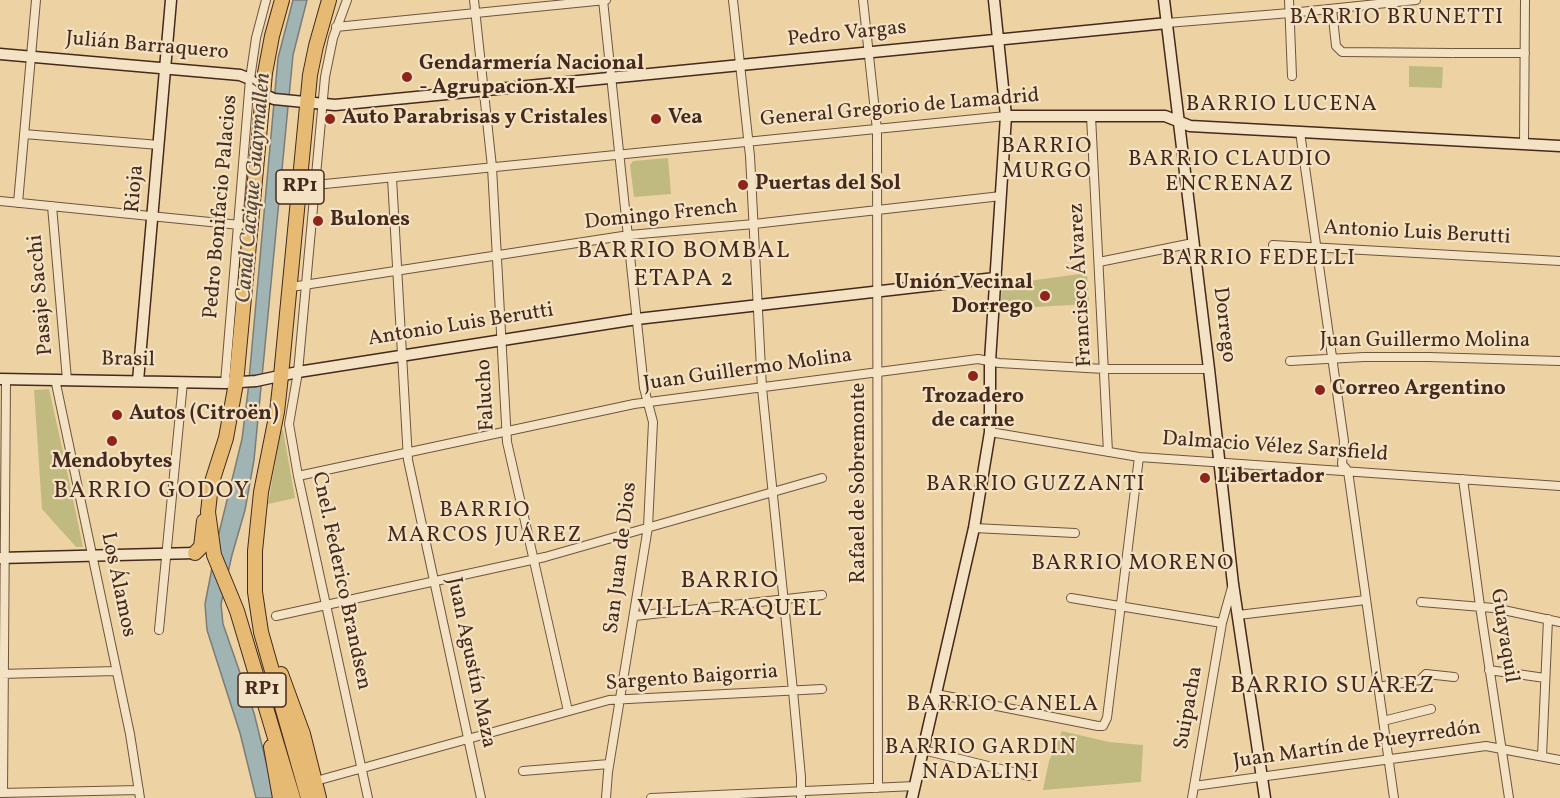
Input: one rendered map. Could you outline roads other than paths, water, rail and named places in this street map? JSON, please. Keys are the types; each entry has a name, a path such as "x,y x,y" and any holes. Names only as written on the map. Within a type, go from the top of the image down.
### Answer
{"highway":[{"name":"RP1","path":"282,0 268,51 276,99 244,225 246,382 213,477 209,499 209,526 214,555 237,611 293,798"},
{"name":"RP1","path":"308,798 262,639 257,610 255,570 258,514 281,376 308,103 316,46 329,0"},
{"path":"195,553 201,547 205,511 209,499"},
{"path":"257,610 303,734 319,798"},
{"path":"257,674 280,798"}],"street":[{"path":"18,203 36,0"},
{"name":"Rioja","path":"138,381 171,0"},
{"name":"Pedro Bonifacio Palacios","path":"244,225 250,79 256,38 266,0"},
{"name":"Cnel. Federico Brandsen","path":"347,0 330,48 298,372 289,424 298,476 368,798"},
{"name":"Falucho","path":"474,0 492,167 506,430 568,711"},
{"path":"336,27 604,0"},
{"name":"San Juan de Dios","path":"604,0 644,388 652,422 648,527 609,764 606,798"},
{"path":"733,0 749,142 762,388 802,794"},
{"name":"Rafael de Sobremonte","path":"863,0 877,130 878,788"},
{"path":"912,798 974,528 990,432 990,361 1006,116 994,0"},
{"name":"Dorrego","path":"1164,0 1233,584 1265,798"},
{"path":"1289,0 1292,76"},
{"name":"Pedro Vargas","path":"276,99 323,105 1416,0"},
{"path":"1524,144 1525,0"},
{"path":"1332,9 1336,46 1342,52 1525,53"},
{"name":"Julián Barraquero","path":"0,54 240,75 250,79 276,99"},
{"name":"General Gregorio de Lamadrid","path":"315,185 1006,116 1165,116 1190,126 1560,146"},
{"name":"Francisco Álvarez","path":"1091,116 1108,452"},
{"path":"1300,132 1344,441 1342,464 1348,471 1394,798"},
{"path":"24,134 159,145"},
{"name":"Juan Agustín Maza","path":"392,178 407,453 481,798"},
{"name":"Domingo French","path":"291,287 629,235 754,224 1000,196"},
{"path":"0,201 244,225"},
{"name":"Pasaje Sacchi","path":"52,206 67,380"},
{"path":"1099,262 1193,243"},
{"name":"Antonio Luis Berutti","path":"1273,245 1560,261"},
{"name":"Antonio Luis Berutti","path":"246,382 402,355 637,319 995,278"},
{"name":"Juan Guillermo Molina","path":"1290,361 1429,357 1560,361"},
{"name":"Juan Guillermo Molina","path":"298,476 506,430 647,403 978,359 999,363 1104,369 1209,369"},
{"path":"3,379 1,793 139,794"},
{"name":"Brasil","path":"3,379 246,382"},
{"name":"Los Álamos","path":"55,380 130,734 139,794"},
{"path":"159,630 183,382"},
{"name":"Dalmacio Vélez Sarsfield","path":"990,432 1139,457 1560,486"},
{"path":"936,694 1103,726 1107,718 1139,457"},
{"path":"276,616 534,560 822,478"},
{"name":"Guayaquil","path":"1463,478 1509,798"},
{"path":"974,528 1075,532"},
{"path":"2,558 195,553"},
{"name":"Dorrego","path":"1222,623 1233,584"},
{"path":"635,616 822,595"},
{"path":"1071,598 1222,623"},
{"path":"1238,615 1366,600"},
{"path":"1421,602 1480,606 1560,622"},
{"path":"1542,756 1548,619"},
{"name":"Suipacha","path":"1192,798 1222,623"},
{"path":"1490,670 1545,678"},
{"path":"2,674 116,671"},
{"path":"1378,687 1420,680 1426,674 1454,677"},
{"name":"Sargento Baigorria","path":"323,779 621,698 822,689"},
{"path":"1383,721 1431,709"},
{"name":"Juan Martín de Pueyrredón","path":"1194,786 1480,746 1502,748 1560,760"},
{"path":"923,750 1029,776"},
{"path":"523,771 609,764"},
{"path":"651,798 802,794 915,786"}],"place":[{"name":"Gendarmería Nacional - Agrupacion XI","path":"407,77"},
{"name":"Auto Parabrisas y Cristales","path":"330,119"},
{"name":"Vea","path":"656,119"},
{"name":"Puertas del Sol","path":"743,185"},
{"name":"Bulones","path":"318,221"},
{"name":"Unión Vecinal Dorrego","path":"1045,296"},
{"name":"Trozadero de carne","path":"973,376"},
{"name":"Correo Argentino","path":"1320,390"},
{"name":"Autos (Citroën)","path":"117,415"},
{"name":"Mendobytes","path":"112,441"},
{"name":"Libertador","path":"1205,478"}],"district":[{"name":"BARRIO BRUNETTI","path":"1397,19"},
{"name":"BARRIO LUCENA","path":"1282,106"},
{"name":"BARRIO MURGO","path":"1047,160"},
{"name":"BARRIO CLAUDIO ENCRENAZ","path":"1230,174"},
{"name":"BARRIO FEDELLI","path":"1259,260"},
{"name":"BARRIO BOMBAL ETAPA 2","path":"684,267"},
{"name":"BARRIO GUZZANTI","path":"1036,486"},
{"name":"BARRIO GODOY","path":"152,493"},
{"name":"BARRIO MARCOS JUÁREZ","path":"485,524"},
{"name":"BARRIO MORENO","path":"1133,565"},
{"name":"BARRIO VILLA RAQUEL","path":"730,597"},
{"name":"BARRIO SUÁREZ","path":"1333,688"},
{"name":"BARRIO CANELA","path":"1003,706"},
{"name":"BARRIO GARDIN NADALINI","path":"981,762"}],"water label":[{"name":"Canal Cacique Guaymallén","path":"255,188"}]}
